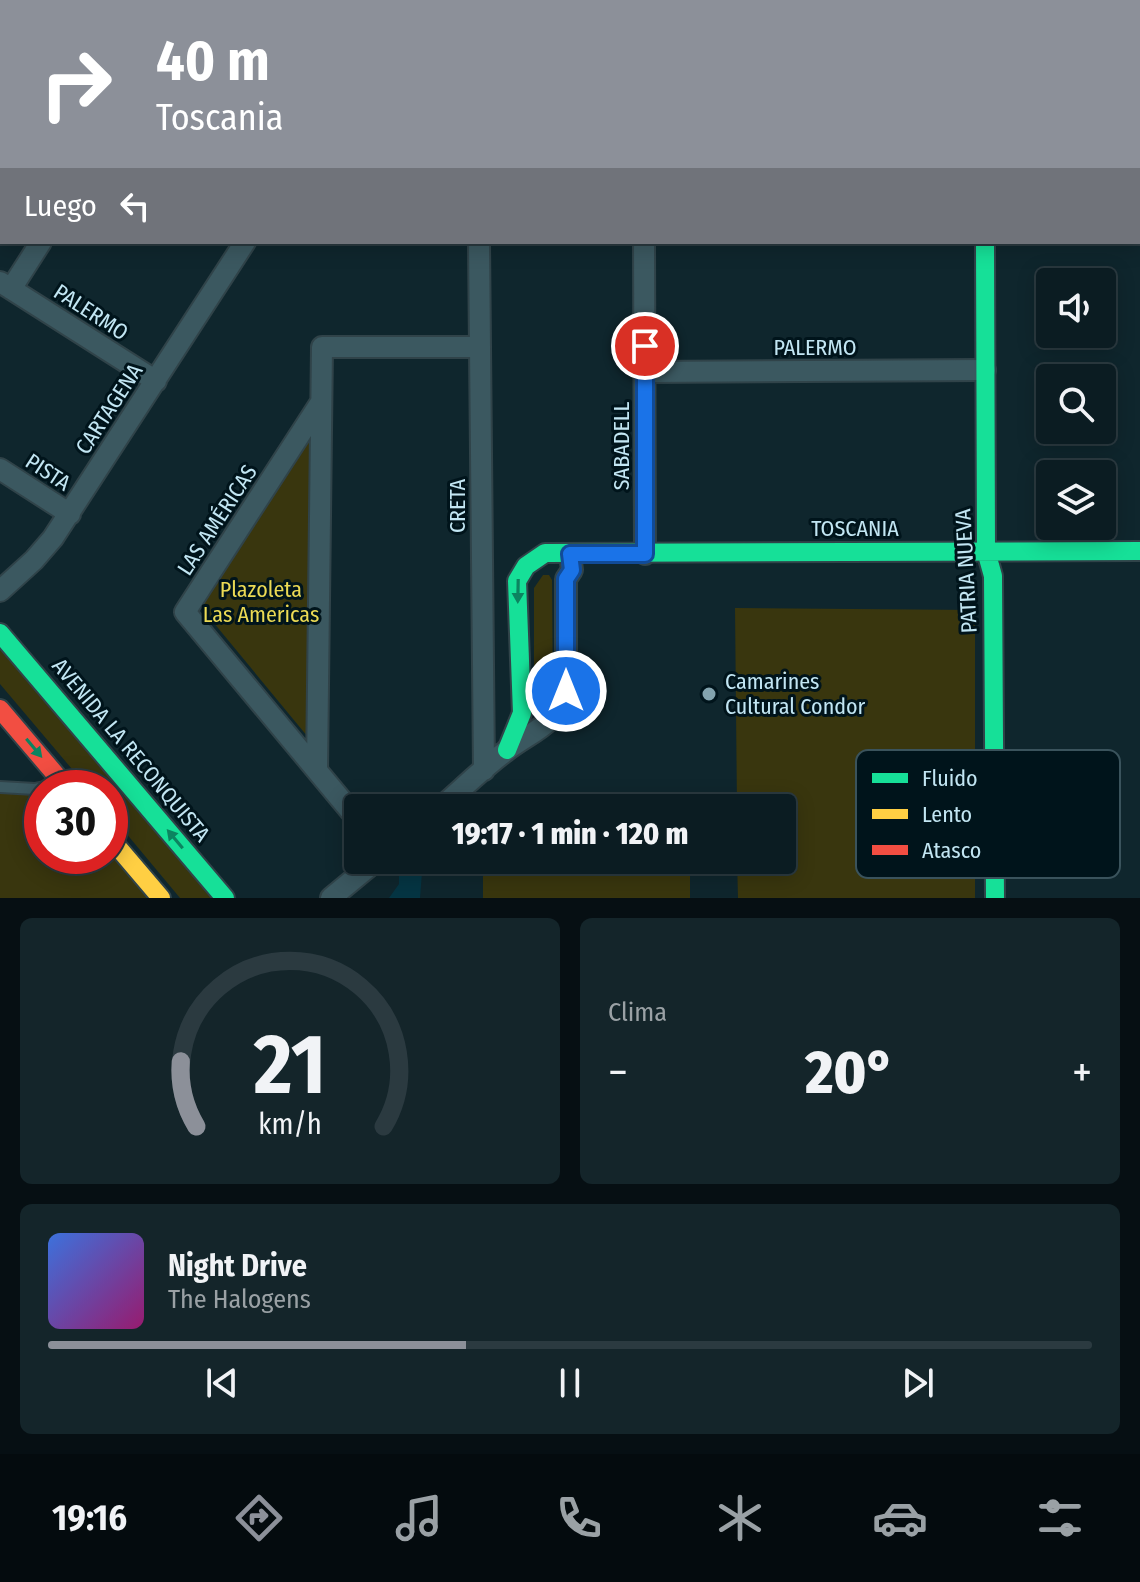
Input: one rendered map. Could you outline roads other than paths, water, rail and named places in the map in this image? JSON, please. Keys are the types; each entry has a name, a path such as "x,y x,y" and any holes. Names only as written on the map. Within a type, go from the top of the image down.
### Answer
{"street":[{"path":"6,286 39,244"},
{"name":"CARTAGENA","path":"0,591 34,560 70,514 244,244"},
{"name":"CRETA","path":"479,244 484,770"},
{"name":"SABADELL","path":"644,244 645,554"},
{"name":"PATRIA NUEVA","path":"985,244 986,551 993,576 994,750"},
{"name":"PALERMO","path":"6,286 156,381"},
{"path":"317,770 322,347 480,347"},
{"name":"PALERMO","path":"645,372 985,370"},
{"name":"LAS AMÉRICAS","path":"321,402 185,612 344,803"},
{"name":"PISTA","path":"0,469 70,514"},
{"name":"TOSCANIA","path":"507,750 522,713 517,581 522,567 539,554 557,550 570,554 1140,551"},
{"name":"TOSCANIA","path":"456,794 507,750 538,732 562,705 566,691 566,579 572,570 570,554"},
{"name":"AVENIDA LA RECONQUISTA","path":"0,633 225,898"},
{"path":"0,709 51,770"},
{"path":"128,859 161,898"},
{"path":"331,898 360,874"},
{"name":"PATRIA NUEVA","path":"995,878 995,898"}],"lane":[{"path":"0,787 24,788"}],"place":[{"name":"Camarines Cultural Condor","path":"709,694"}],"park label":[{"name":"Plazoleta Las Americas","path":"261,602"}]}
